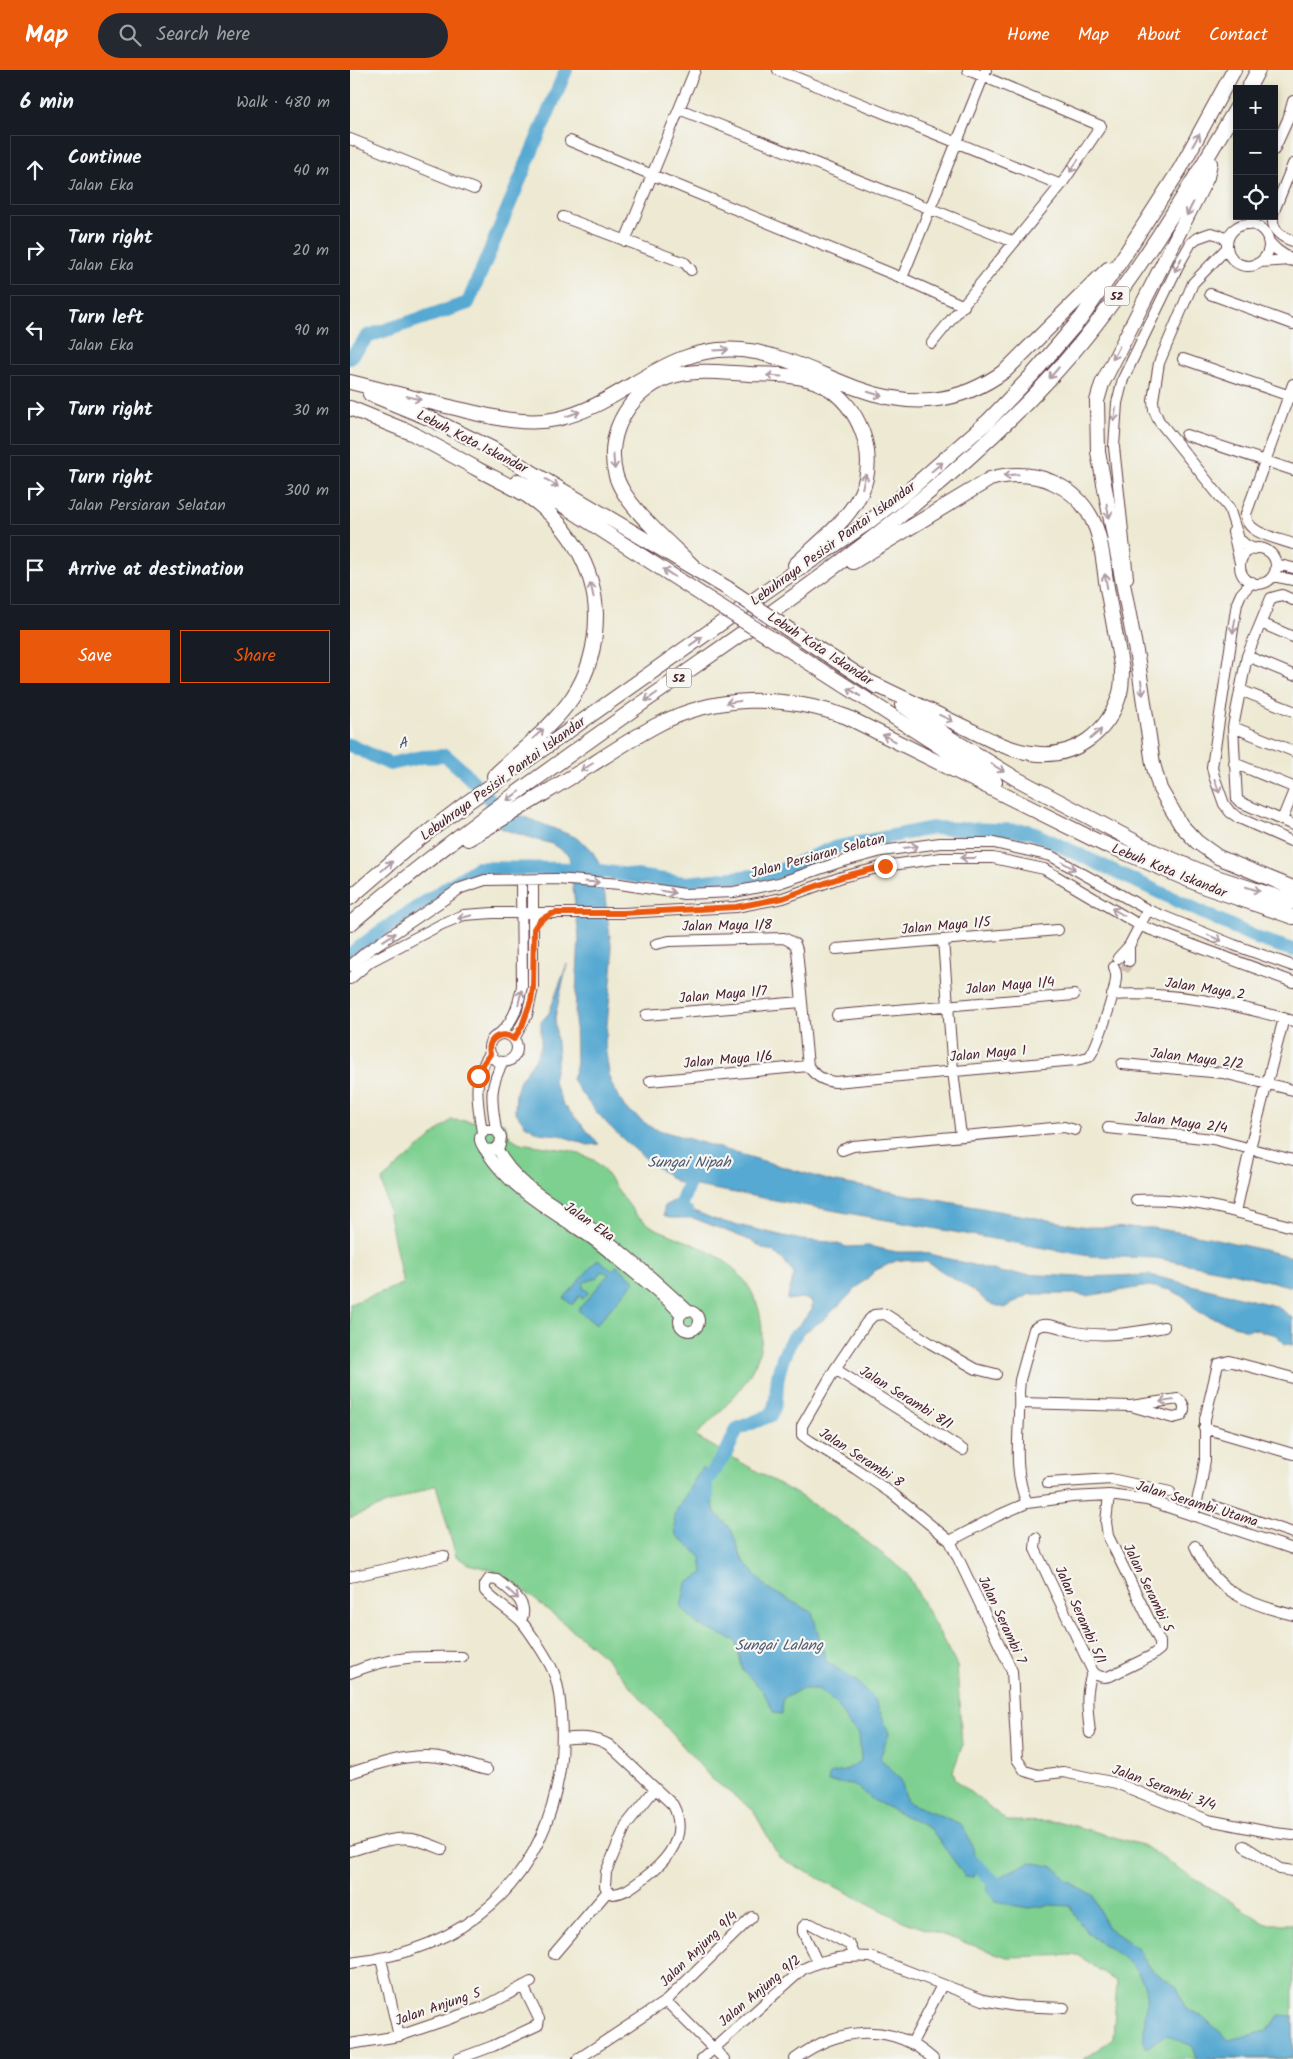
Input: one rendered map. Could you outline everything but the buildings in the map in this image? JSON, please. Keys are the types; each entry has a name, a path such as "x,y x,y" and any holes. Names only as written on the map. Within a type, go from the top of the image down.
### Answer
{"highway":[{"name":"Lebuhraya Pesisir Pantai Iskandar","path":"350,898 410,846 465,804 771,588 826,552 893,503 948,458 988,421 1033,374 1082,317 1180,169 1234,70"},
{"path":"1250,85 1258,70"},
{"name":"Lebuhraya Pesisir Pantai Iskandar","path":"350,924 422,865 567,757 792,599 935,489 1000,430 1043,385 1095,325 1133,274 1171,218 1233,114"},
{"path":"1213,147 1207,177 1110,365 1097,402 1097,444 1138,662 1153,764 1160,789 1181,825 1197,842 1218,857 1293,888"},
{"path":"350,382 492,417 535,422 573,415 594,406 669,363 688,355 720,349 761,353 788,360 855,388 890,399 931,401 967,392 998,376 1023,354 1104,272 1124,256"},
{"path":"697,570 633,506 619,484 614,469 613,452 624,413 645,390 663,379 678,374 754,374 805,379 821,384 836,394 852,410 860,425 864,439 867,458 866,473 862,491 849,511 771,588"},
{"name":"Lebuh Kota Iskandar","path":"350,388 431,419 491,448 727,588 870,682 950,738 1015,778 1152,851 1210,875 1293,902"},
{"name":"Lebuh Kota Iskandar","path":"350,408 406,430 522,482 555,501 945,751 1010,791 1105,845 1205,887 1293,917"},
{"path":"406,430 526,496 547,512 566,532 581,555 590,578 594,599 596,625 593,648 586,670 573,696 556,718 465,804"},
{"path":"792,599 990,479 1022,474 1043,478 1060,485 1081,503 1093,522 1099,538 1122,670 1121,691 1114,711 1108,722 1096,735 1078,747 1066,752 1053,754 1029,753 1000,744 870,682"},
{"path":"422,865 501,820 655,726 681,714 712,705 757,700 808,705 846,717 1105,845"}],"street":[{"path":"625,241 695,70"},
{"path":"778,70 1061,185"},
{"path":"932,343 1061,185 1101,126 984,73 968,70"},
{"path":"902,278 984,73"},
{"path":"1278,141 1288,119 1293,101"},
{"path":"679,109 1014,242"},
{"path":"350,139 474,189"},
{"path":"570,141 902,278 964,306"},
{"path":"1278,201 1293,164"},
{"path":"562,217 685,263 691,270"},
{"path":"1272,220 1273,226 1277,232 1284,238 1293,241"},
{"path":"1232,517 1243,575 1252,582 1264,582 1273,576 1276,564 1274,558 1266,550 1246,545 1239,539 1232,517 1222,499 1159,421 1154,410 1154,400 1159,363 1193,283 1219,258 1234,229 1252,221 1264,231 1268,242 1267,253 1260,262"},
{"path":"1138,662 1116,472 1114,432 1117,404 1128,366 1191,243 1204,235 1219,235 1227,244 1228,253 1236,262"},
{"path":"1268,242 1292,260"},
{"path":"1201,274 1220,263 1236,262 1248,266 1260,262 1292,260"},
{"path":"1210,294 1293,324"},
{"path":"1183,358 1291,396"},
{"path":"1293,384 1291,396 1246,514 1246,520 1253,529 1293,544"},
{"path":"1186,435 1293,470"},
{"path":"1240,563 1245,554 1254,548"},
{"path":"1276,564 1293,568"},
{"path":"1273,576 1293,580"},
{"path":"1252,582 1241,594 1237,603 1212,767 1224,804 1230,812 1239,818 1293,842"},
{"path":"1293,600 1282,595 1271,598 1247,656 1233,727 1237,798 1240,802 1293,825"},
{"path":"1261,623 1293,636"},
{"path":"1247,656 1293,675"},
{"path":"1240,690 1293,712"},
{"path":"1233,727 1293,751"},
{"path":"1234,763 1293,787"},
{"path":"1282,820 1293,794"},
{"name":"Jalan Persiaran Selatan","path":"350,966 366,952 461,888 485,880 620,884 684,894 734,892 779,883 837,863 882,851 940,843 994,843 1051,856 1148,910 1234,945 1293,966"},
{"name":"Jalan Persiaran Selatan","path":"350,978 371,961 442,924 464,915 533,912 623,913 736,907 783,898 842,877 885,866 941,858 992,858 1044,869 1141,926 1293,982"},
{"path":"503,1062 496,1075 492,1093 496,1130 501,1141 497,1148 493,1150 484,1149 480,1141 482,1133 477,1085 481,1067 490,1054 490,1044 495,1037 506,1029 520,999 522,986 521,880"},
{"path":"514,1039 522,1026 531,1001 533,988 533,880"},
{"path":"431,909 442,924"},
{"name":"Jalan Maya 1","path":"808,1066 819,1077 835,1082 1088,1058 1096,1046 1112,995 1118,968 1148,910"},
{"path":"493,913 510,919 522,937"},
{"path":"533,938 534,929 538,922 543,918 560,913"},
{"name":"Jalan Maya 1/5","path":"836,949 1058,930"},
{"name":"Jalan Maya 1/8","path":"656,944 669,941 784,938 790,940 798,950 808,1066"},
{"path":"943,940 953,1070 961,1136"},
{"path":"1129,946 1129,961"},
{"name":"Jalan Maya 1/4","path":"837,1015 1074,995"},
{"name":"Jalan Maya 2","path":"1112,995 1155,995 1200,1000 1288,1019"},
{"name":"Jalan Maya 1/7","path":"646,1015 802,1002"},
{"path":"1236,1212 1250,1148 1288,1019"},
{"path":"490,1054 498,1061 503,1062 511,1060 516,1054 517,1046 514,1039 505,1034 495,1037"},
{"name":"Jalan Maya 2/2","path":"1122,1064 1223,1073 1293,1090"},
{"name":"Jalan Maya 1/6","path":"650,1081 808,1066"},
{"path":"842,1150 853,1146 961,1136 1064,1128 1075,1130"},
{"name":"Jalan Maya 2/4","path":"1108,1128 1213,1139 1293,1160"},
{"path":"482,1133 489,1129 496,1130"},
{"name":"Jalan Eka","path":"484,1149 517,1187 542,1207 594,1241 685,1313 598,1232 532,1190 502,1158 497,1148"},
{"path":"1136,1200 1150,1199 1204,1204 1293,1227"},
{"name":"Jalan Serambi 8","path":"950,1541 894,1495 856,1468 802,1435 802,1426 835,1368 866,1323 874,1315 881,1313 976,1369 996,1374"},
{"path":"1027,1503 1020,1487 1017,1472 1020,1380 1032,1333 1038,1326 1048,1324 1073,1331 1106,1334 1139,1332 1164,1327"},
{"path":"1193,1516 1204,1466 1204,1428 1218,1364 1224,1361 1236,1362 1293,1378"},
{"name":"Jalan Serambi 8/1","path":"835,1368 963,1450"},
{"path":"1020,1403 1131,1406"},
{"path":"1204,1428 1293,1454"},
{"name":"Jalan Serambi Utama","path":"1048,1483 1071,1480 1111,1479 1170,1492"},
{"path":"1071,1480 1072,1497"},
{"path":"1147,1500 1149,1486"},
{"name":"Jalan Serambi Utama","path":"950,1541 997,1516 1027,1503 1072,1497 1109,1495 1147,1500 1293,1549"},
{"name":"Jalan Serambi 5","path":"1093,1672 1104,1678 1110,1676 1151,1656 1160,1649 1158,1636 1108,1536 1106,1522 1109,1495"},
{"name":"Jalan Serambi Utama","path":"1213,1506 1293,1533"},
{"path":"1238,1531 1242,1516"},
{"name":"Jalan Serambi 5/1","path":"1036,1538 1035,1549 1093,1672 1088,1683 1090,1733"},
{"name":"Jalan Serambi 7","path":"950,1541 1012,1671 1017,1759 1025,1771 1031,1774 1038,1775 1055,1772"},
{"path":"1196,1546 1202,1562 1208,1570 1222,1586 1235,1596 1262,1607 1293,1615"},
{"path":"350,1578 444,1556"},
{"path":"350,1963 381,1959 455,1931 492,1906 516,1880 545,1829 558,1777 562,1739 557,1686 553,1671 521,1621"},
{"path":"350,1673 396,1658 417,1656 462,1657"},
{"path":"562,1739 579,1737 600,1739 609,1745 673,1805 676,1812 678,1828 673,1849 658,1867 626,1891 613,1894 608,1892"},
{"path":"350,1773 392,1760 432,1756 448,1758 487,1770"},
{"name":"Jalan Serambi 3/4","path":"1055,1772 1116,1783 1208,1820 1293,1835"},
{"path":"608,1892 604,1879 626,1825 655,1789"},
{"path":"350,1851 392,1839 405,1838 442,1848"},
{"path":"1244,1846 1280,1869 1293,1871"},
{"path":"554,1954 608,1892"},
{"name":"Jalan Anjung 9/4","path":"578,2059 666,2000 752,1917"},
{"path":"817,1962 803,1932 803,1927 806,1924 811,1924 849,1944 855,1956"},
{"name":"Jalan Anjung 9/2","path":"702,2059 803,1969 817,1962 832,1958 871,1957 984,2000 1015,2006 1064,2008"},
{"path":"381,1959 398,2036"},
{"name":"Jalan Anjung 5","path":"350,2044 398,2036 484,2007 527,1984 539,2019 538,2025 493,2046 458,2059"},
{"path":"912,2043 942,1985"},
{"path":"666,2000 724,2059"},
{"path":"795,2059 826,2040 857,2032 890,2035 912,2043 933,2059"}],"green space":[{"path":"451,1120 504,1123 510,1137 520,1143 572,1151 594,1160 602,1168 636,1215 654,1228 715,1255 738,1273 747,1284 756,1301 761,1322 761,1342 757,1360 737,1392 695,1436 800,1496 849,1528 907,1573 957,1666 962,1746 953,1771 956,1780 1007,1821 1060,1822 1142,1845 1266,1924 1293,1924 1293,2059 1083,2059 1113,2039 1117,1982 1078,1955 1007,1957 905,1922 779,1857 753,1810 712,1779 604,1656 516,1584 492,1570 468,1564 456,1556 436,1485 350,1518 350,1304 403,1284 382,1180"}],"water":[{"name":"Sungai Nipah","path":"517,814 575,837 590,848 601,865 613,961 605,1046 610,1081 625,1108 652,1128 831,1181 1087,1227 1153,1228 1208,1237 1293,1257 1293,1287 1232,1272 1155,1258 1089,1256 696,1186 687,1186 675,1181 619,1135 594,1109 572,1079 576,1067 575,1013 579,937 569,855 552,844 502,829 499,825"},
{"path":"567,964 555,1017 558,1056 553,1081 563,1104 599,1144 588,1145 559,1135 539,1133 525,1125 515,1111 516,1093 520,1080 536,1058 541,1045 541,1022 549,1013"},
{"path":"677,1199 685,1201 687,1208 716,1220 801,1240 831,1242 847,1247 868,1246 897,1252 922,1252 1004,1273 1078,1277 1150,1275 1276,1306 1293,1318 1293,1345 1285,1344 1276,1335 1253,1329 1247,1330 1198,1312 1186,1298 1171,1290 1149,1286 1086,1296 1076,1294 1030,1294 1005,1308 988,1303 976,1292 927,1262 898,1260 876,1270 823,1320 802,1334 786,1352 787,1338 812,1310 812,1301 802,1298 787,1300 794,1274 773,1251 764,1249 752,1241 693,1218 669,1218 664,1215 664,1206"},
{"path":"598,1259 612,1270 617,1266 635,1281 596,1325 578,1310 609,1274 602,1271 597,1278 584,1282 583,1288 589,1292 583,1299 579,1296 572,1305 564,1298"},
{"name":"Sungai Lalang","path":"702,1467 709,1473 709,1489 715,1512 731,1529 742,1559 768,1589 812,1612 826,1661 857,1682 875,1700 889,1733 880,1758 901,1780 907,1802 961,1824 976,1857 973,1877 965,1876 931,1829 873,1800 853,1784 828,1782 830,1774 844,1771 861,1761 859,1734 847,1723 838,1705 818,1689 801,1689 783,1699 782,1714 774,1713 763,1691 743,1671 736,1641 698,1625 681,1607 686,1584 703,1573 701,1557 676,1535 674,1515"},
{"path":"1030,1862 1055,1867 1067,1881 1093,1895 1107,1927 1136,1947 1154,1972 1177,1987 1185,2007 1203,2017 1229,2040 1267,2031 1280,2015 1293,2016 1293,2058 1196,2059 1192,2046 1166,2035 1146,2048 1144,2042 1145,1989 1142,1980 1130,1964 1087,1932 1070,1906 1050,1905 1029,1908 995,1902 986,1887 1009,1872"}],"waterway":[{"path":"350,358 368,336 468,303 566,70"},
{"name":"A","path":"350,745 390,764 422,757 446,756 505,815"},
{"path":"350,955 378,933 477,868 585,869 686,883 772,874 833,848 932,828 1029,831 1259,939 1293,950"},
{"path":"687,1212 679,1209 694,1170"},
{"path":"707,1496 705,1483 726,1453 737,1429 771,1415 776,1400 777,1382 781,1366 786,1350 795,1336"},
{"path":"962,1852 995,1883 1013,1886"}],"tunnel":[{"path":"1124,971 1129,961"}],"route":[{"path":"478,1076 481,1067 490,1054 489,1049 492,1040 505,1034 514,1039 527,1015 533,988 534,929 538,922 548,915 555,913 623,913 736,907 783,898 842,877 885,866"}]}
